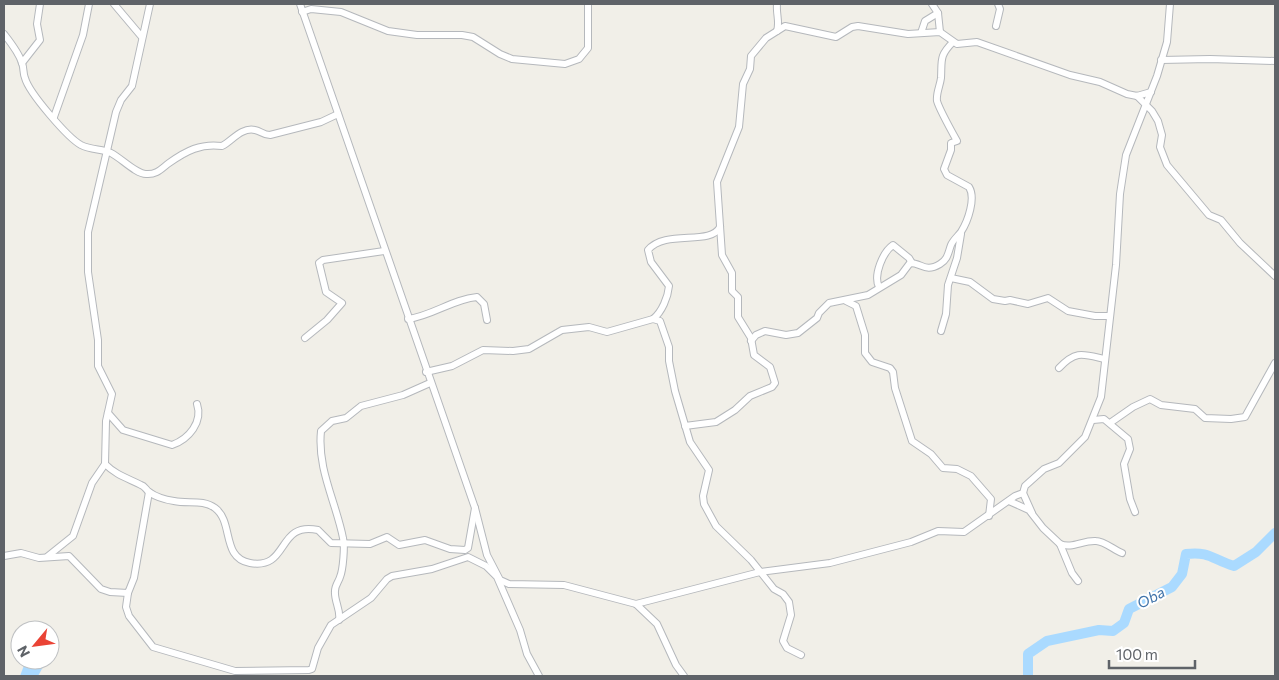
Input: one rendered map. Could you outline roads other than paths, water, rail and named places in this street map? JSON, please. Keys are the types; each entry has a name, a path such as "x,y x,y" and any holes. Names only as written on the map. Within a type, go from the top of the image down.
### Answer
{"street":[{"path":"22,63 40,40 37,24 40,4"},
{"path":"54,117 82,35 89,4"},
{"path":"114,4 141,36"},
{"path":"44,559 73,536 92,483 105,464 108,413 112,394 98,366 98,340 88,272 88,232 118,106 133,81 141,36 150,4"},
{"path":"300,4 373,211 384,251 426,372 475,508 487,555 520,630 536,675"},
{"path":"302,12 311,9 341,12 388,31 417,35 462,34 473,37 500,54 512,59 565,64 579,59 588,48 588,4"},
{"path":"777,4 777,19 780,23 777,31"},
{"path":"932,4 938,14 940,32"},
{"path":"996,26 1000,9 998,4"},
{"path":"1122,553 1099,541 1083,542 1068,547 1060,544 1043,528 1032,513 1023,493 1025,486 1044,469 1059,463 1085,437 1101,397 1116,265 1120,194 1126,155 1162,60 1170,4"},
{"path":"921,33 925,21 938,14"},
{"path":"685,426 716,422 735,410 750,396 774,385 775,376 770,367 754,355 751,341 738,317 738,297 732,292 732,273 722,256 717,182 739,127 743,84 750,68 752,56 764,40 785,26 836,37 852,27 858,26 908,34 940,32 953,42 977,42 1137,96 1152,111 1158,121 1162,135 1160,147 1167,165 1210,215 1221,220 1240,243 1275,276"},
{"path":"4,34 22,63 25,78 32,92 67,134 81,145 108,152 125,160 135,171 146,174 162,171 168,164 199,145 222,146 232,137 248,131 254,130 263,135 270,135 308,126 338,114"},
{"path":"941,331 962,231 969,212 971,190 945,173 944,169 952,150 951,143 956,140 937,99 940,62 943,54 953,42"},
{"path":"1162,60 1210,58 1275,61"},
{"path":"1137,96 1151,92"},
{"path":"426,372 452,366 489,349 513,351 529,349 562,330 589,327 608,332 653,319 658,315 669,286 651,262 648,250 661,242 679,237 710,236 716,233 720,227"},
{"path":"879,287 877,275 889,248 893,245 912,263 928,268 940,264 949,255 951,244 962,231"},
{"path":"306,338 327,320 342,303 326,292 318,263 323,260 384,251"},
{"path":"751,341 756,335 765,331 786,335 798,333 817,318 819,313 829,303 846,301 857,296 868,296 879,287 901,275 912,263"},
{"path":"951,278 970,282 993,300 1010,300 1028,304 1048,298 1068,311 1096,316 1109,316"},
{"path":"408,319 422,317 464,300 477,297 484,304 488,320"},
{"path":"846,301 856,306 866,335 865,353 868,358 890,368 893,372 895,388 912,441 931,454 943,468 957,469 971,476 991,499 989,516"},
{"path":"653,319 660,321 665,333 674,383 693,450 709,470 703,496 706,509 716,526 789,602 791,615 783,641 787,648 801,655"},
{"path":"1059,368 1071,356 1079,354 1104,359"},
{"path":"1110,423 1133,407 1150,399 1161,405 1195,409 1205,418 1245,417 1275,363"},
{"path":"339,620 340,613 334,590 341,576 344,542 337,511 327,487 318,447 321,430 332,421 346,418 361,406 403,395 430,383"},
{"path":"108,413 123,430 172,446 183,439 195,424 200,414 197,404"},
{"path":"1093,420 1104,419 1110,423 1114,430 1125,435 1130,445 1129,454 1124,464 1130,500 1135,512"},
{"path":"105,464 113,472 143,485 149,492 176,502 196,501 216,508 223,520 229,544 239,559 250,563 266,562 276,557 290,535 298,530 318,530 331,543 370,544 387,537 399,545 425,540 450,549 465,550 468,548 475,508"},
{"path":"149,492 134,578 128,593 126,607 129,616 153,647 235,672 312,669 318,648 331,625 371,598 387,579 392,576 432,569 468,557 486,566 509,584 564,585 582,588 636,604 657,624 676,666 684,676"},
{"path":"636,604 760,572 830,563 911,542 938,531 964,532 1023,493"},
{"path":"1009,501 1032,513"},
{"path":"1060,544 1072,573 1078,581"},
{"path":"4,556 20,553 44,559 69,556 101,589 110,592 128,593"}],"water":[{"path":"22,670 41,670 38,676 20,676"}],"waterway":[{"name":"Oba","path":"1028,676 1028,654 1047,641 1099,630 1113,631 1124,623 1129,609 1172,587 1182,574 1186,554 1206,555 1234,566 1256,552 1275,533"}]}
